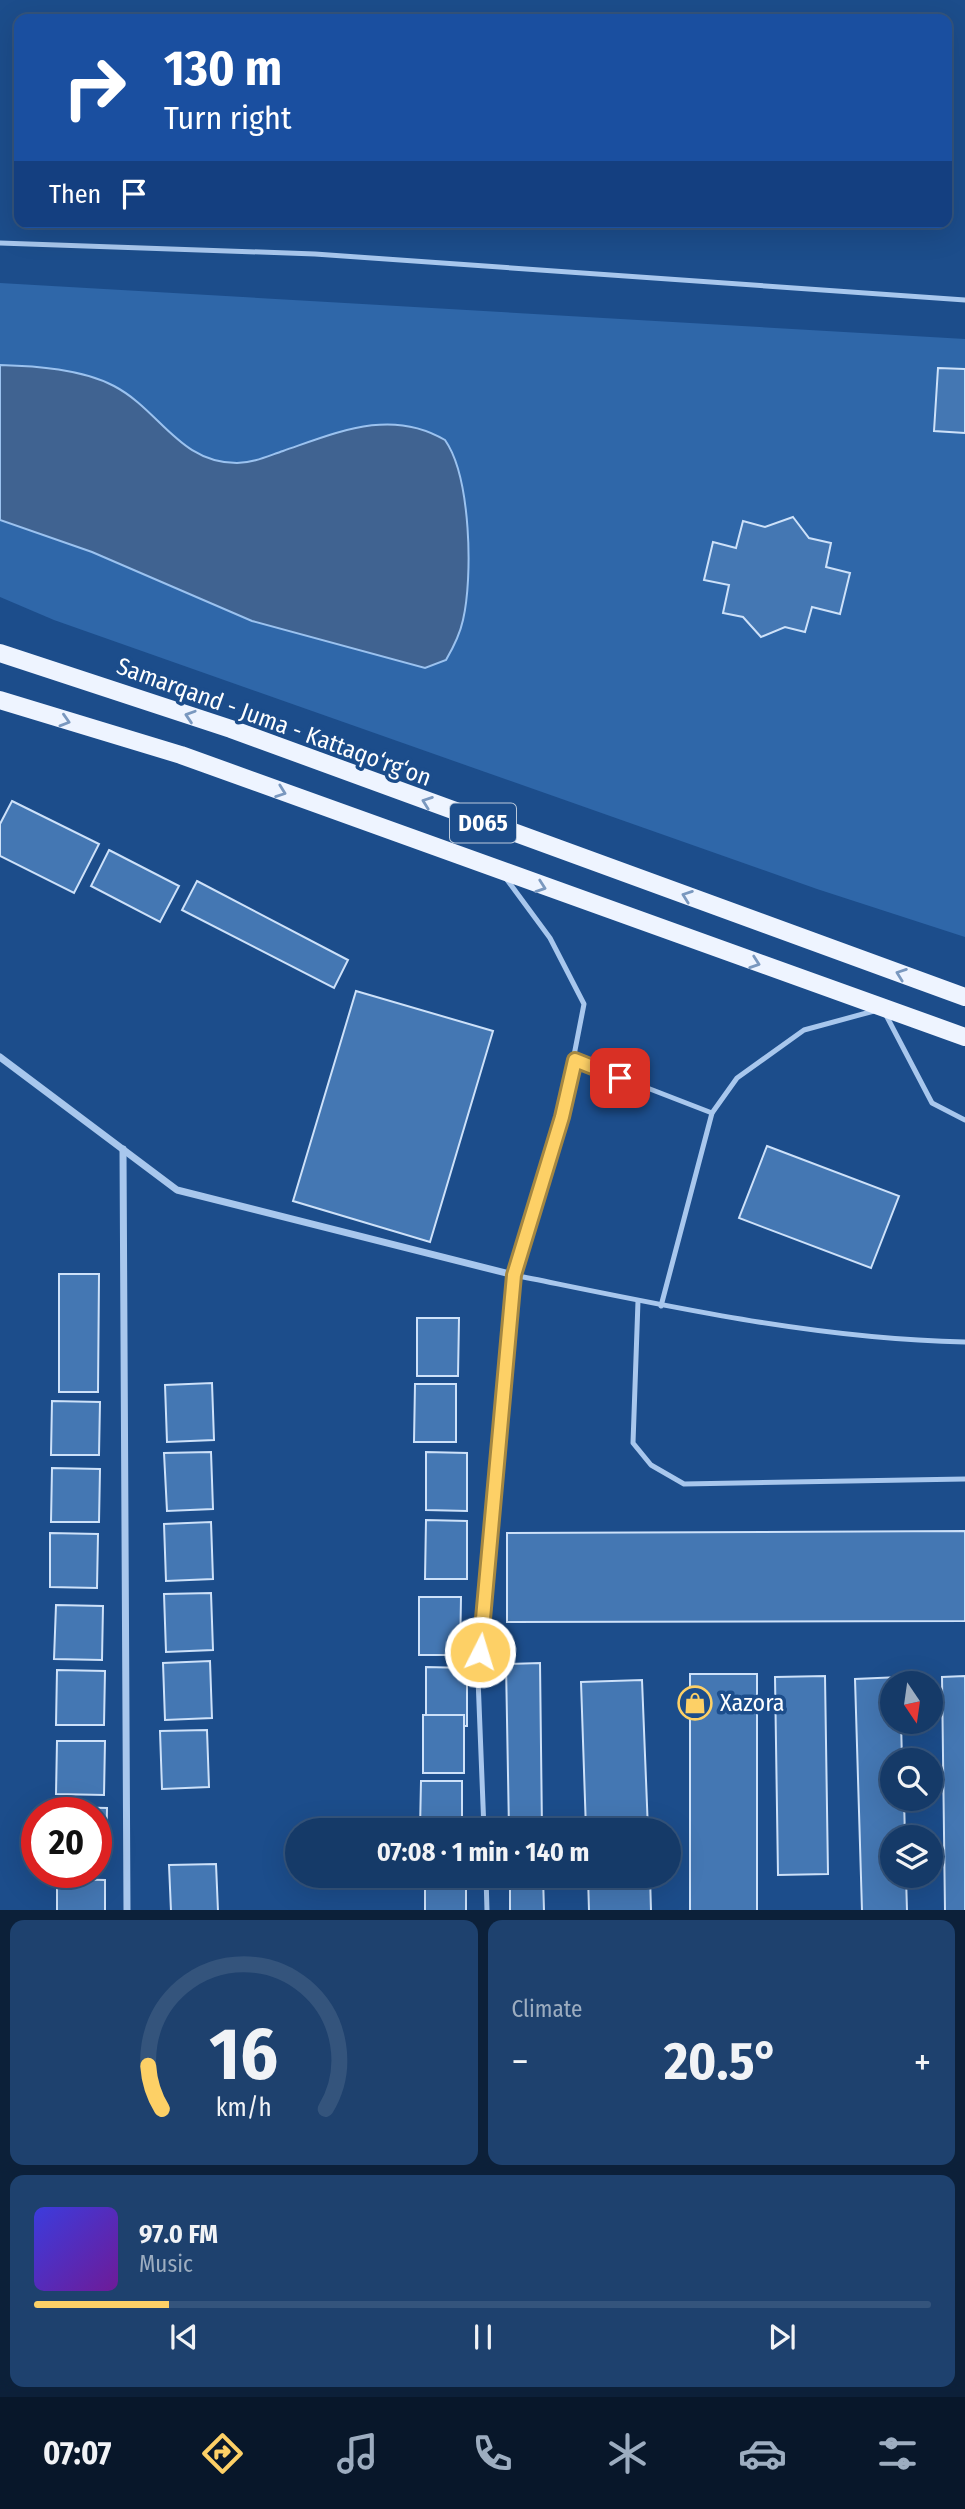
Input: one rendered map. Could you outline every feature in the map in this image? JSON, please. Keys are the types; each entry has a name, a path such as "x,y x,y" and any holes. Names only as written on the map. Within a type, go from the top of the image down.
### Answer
{"main road":[{"name":"Samarqand - Juma - Kattaqo‘rg‘on","path":"0,653 230,729 965,997"},
{"name":"D065","path":"0,700 181,755 502,873 965,1037"}],"street":[{"path":"0,1057 177,1190 514,1275"},
{"path":"123,1149 127,1910"}],"lane":[{"path":"0,243 315,254 965,300"},
{"path":"484,1818 478,1678 514,1275 562,1117 584,1004 550,938 502,873"},
{"path":"661,1306 712,1114 737,1078 804,1030 883,1008 932,1103 965,1120"},
{"path":"575,1060 712,1114"},
{"path":"514,1275 661,1306 795,1327 965,1342"},
{"path":"638,1301 633,1443 651,1465 684,1484 965,1479"},
{"path":"487,1888 488,1910"}],"shaded area":[{"path":"0,283 965,339 965,937 817,889 54,620 0,597"},
{"path":"0,365 58,370 101,380 130,396 185,445 217,461 249,462 344,431 385,424 425,431 445,440 454,457 460,478 465,502 469,554 463,620 446,660 425,668 252,621 92,552 0,520"}],"building":[{"path":"938,368 965,369 965,433 934,431"},
{"path":"793,517 809,538 831,543 826,567 850,573 840,614 812,607 805,632 785,627 761,637 743,617 723,613 729,585 704,580 713,542 736,548 743,521 765,527"},
{"path":"12,801 99,844 74,893 0,856 0,824"},
{"path":"109,850 179,886 160,922 91,886"},
{"path":"197,881 348,960 334,988 182,910"},
{"path":"356,991 493,1031 430,1242 293,1201"},
{"path":"767,1146 899,1196 871,1268 739,1218"},
{"path":"59,1274 99,1274 98,1392 59,1392"},
{"path":"417,1318 459,1318 458,1376 417,1376"},
{"path":"212,1383 214,1440 167,1442 165,1385"},
{"path":"415,1384 456,1384 456,1442 414,1442"},
{"path":"52,1401 100,1402 99,1455 51,1455"},
{"path":"211,1452 213,1509 167,1511 164,1453"},
{"path":"426,1452 467,1453 467,1511 426,1510"},
{"path":"52,1468 100,1469 99,1522 51,1522"},
{"path":"426,1520 467,1521 467,1579 425,1579"},
{"path":"211,1522 213,1579 166,1581 164,1524"},
{"path":"965,1531 965,1621 507,1622 507,1533"},
{"path":"50,1533 98,1534 97,1588 50,1587"},
{"path":"211,1593 213,1650 166,1652 164,1594"},
{"path":"419,1597 461,1597 460,1655 419,1655"},
{"path":"56,1605 103,1606 102,1660 54,1659"},
{"path":"210,1661 212,1718 165,1720 163,1663"},
{"path":"540,1663 542,1818 509,1818 506,1664"},
{"path":"426,1667 467,1668 467,1726 426,1726"},
{"path":"57,1670 105,1671 104,1725 56,1725"},
{"path":"690,1674 757,1674 757,1910 690,1910"},
{"path":"825,1676 828,1874 778,1875 775,1677"},
{"path":"965,1676 965,1910 945,1910 943,1677"},
{"path":"880,1678 880,1734 901,1734 902,1748 880,1748 880,1811 904,1811 905,1825 880,1825 880,1888 906,1888 907,1910 862,1910 855,1679"},
{"path":"642,1680 648,1818 586,1818 581,1682"},
{"path":"423,1715 464,1715 464,1773 423,1773"},
{"path":"207,1730 209,1787 162,1789 160,1731"},
{"path":"57,1741 105,1741 104,1795 56,1794"},
{"path":"421,1781 462,1781 462,1818 420,1818"},
{"path":"216,1864 218,1910 171,1910 169,1865"},
{"path":"57,1888 105,1888 105,1910 57,1910"},
{"path":"425,1888 466,1888 466,1910 425,1910"},
{"path":"510,1888 543,1888 544,1910 510,1910"},
{"path":"588,1888 650,1888 651,1910 589,1910"}],"place":[{"name":"Xazora","path":"695,1703"}],"route":[{"path":"480,1652 514,1275 562,1117 575,1060 620,1078"}]}
